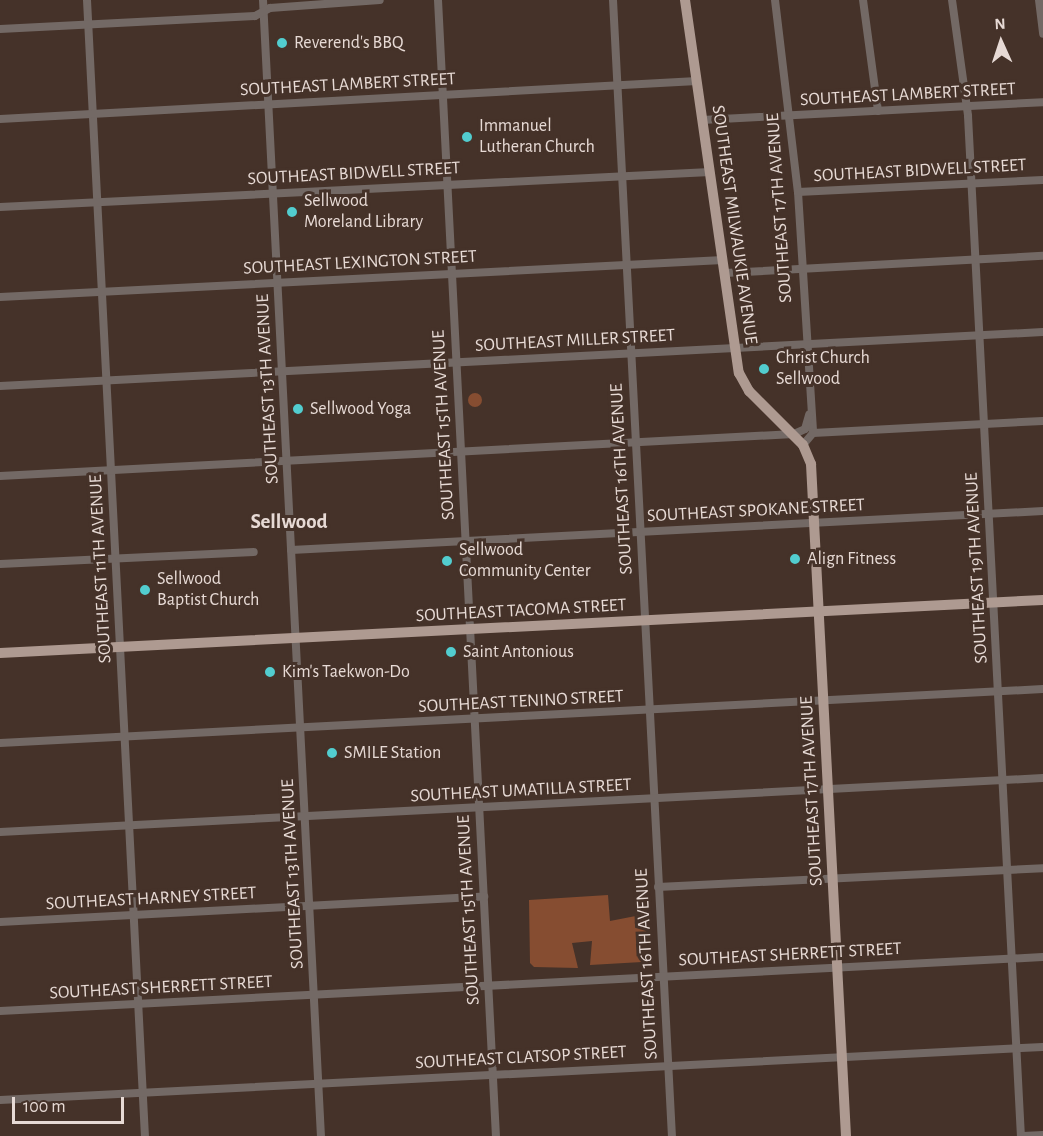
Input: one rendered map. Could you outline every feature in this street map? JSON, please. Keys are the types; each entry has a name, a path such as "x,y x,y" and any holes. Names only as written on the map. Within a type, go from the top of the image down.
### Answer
{"main road":[{"name":"SOUTHEAST MILWAUKIE AVENUE","path":"685,0 735,348 744,385 794,434"},
{"name":"SOUTHEAST 17TH AVENUE","path":"794,434 803,445 811,464 846,1136"},
{"name":"SOUTHEAST TACOMA STREET","path":"0,653 1043,600"}],"street":[{"name":"SOUTHEAST 11TH AVENUE","path":"87,0 146,1136"},
{"name":"SOUTHEAST 13TH AVENUE","path":"263,0 321,1136"},
{"path":"0,29 255,16 264,11 380,0"},
{"name":"SOUTHEAST 15TH AVENUE","path":"438,0 496,1136"},
{"name":"SOUTHEAST 16TH AVENUE","path":"613,0 672,1136"},
{"name":"SOUTHEAST 17TH AVENUE","path":"775,0 791,116 798,192 809,415 813,433"},
{"path":"863,0 878,111"},
{"name":"SOUTHEAST 19TH AVENUE","path":"951,0 966,106 972,184 1006,870 1022,1136"},
{"path":"1038,0 1043,34"},
{"name":"SOUTHEAST LAMBERT STREET","path":"0,119 697,81"},
{"name":"SOUTHEAST LAMBERT STREET","path":"702,120 1043,102"},
{"name":"SOUTHEAST BIDWELL STREET","path":"0,207 710,172"},
{"name":"SOUTHEAST BIDWELL STREET","path":"798,192 1043,180"},
{"path":"724,273 1043,256"},
{"name":"SOUTHEAST LEXINGTON STREET","path":"0,297 723,260"},
{"name":"SOUTHEAST MILLER STREET","path":"0,386 1043,332"},
{"path":"0,476 794,434 805,429 809,415"},
{"path":"803,445 813,433 1043,421"},
{"name":"SOUTHEAST SPOKANE STREET","path":"291,550 1043,511"},
{"path":"0,564 254,552"},
{"name":"SOUTHEAST TENINO STREET","path":"0,743 1043,689"},
{"name":"SOUTHEAST UMATILLA STREET","path":"0,832 1043,778"},
{"path":"658,887 1043,868"},
{"name":"SOUTHEAST HARNEY STREET","path":"0,922 484,897"},
{"name":"SOUTHEAST SHERRETT STREET","path":"0,1011 1043,957"},
{"name":"SOUTHEAST CLATSOP STREET","path":"0,1101 1043,1047"},
{"path":"1022,1136 1043,1135"}],"shaded area":[{"path":"472,393 478,393 482,400 478,407 472,407 468,403 468,397"},
{"path":"608,895 610,921 646,914 647,957 642,962 590,965 592,941 572,943 578,968 534,967 530,963 529,900"}],"place":[{"name":"Reverend's BBQ","path":"282,43"},
{"name":"Immanuel Lutheran Church","path":"467,137"},
{"name":"Sellwood Moreland Library","path":"292,212"},
{"name":"Christ Church Sellwood","path":"764,369"},
{"name":"Sellwood Yoga","path":"298,409"},
{"name":"Align Fitness","path":"795,559"},
{"name":"Sellwood Community Center","path":"447,561"},
{"name":"Sellwood Baptist Church","path":"145,590"},
{"name":"Saint Antonious","path":"451,652"},
{"name":"Kim's Taekwon-Do","path":"270,672"},
{"name":"SMILE Station","path":"332,753"}],"district":[{"name":"Sellwood","path":"289,522"}]}
